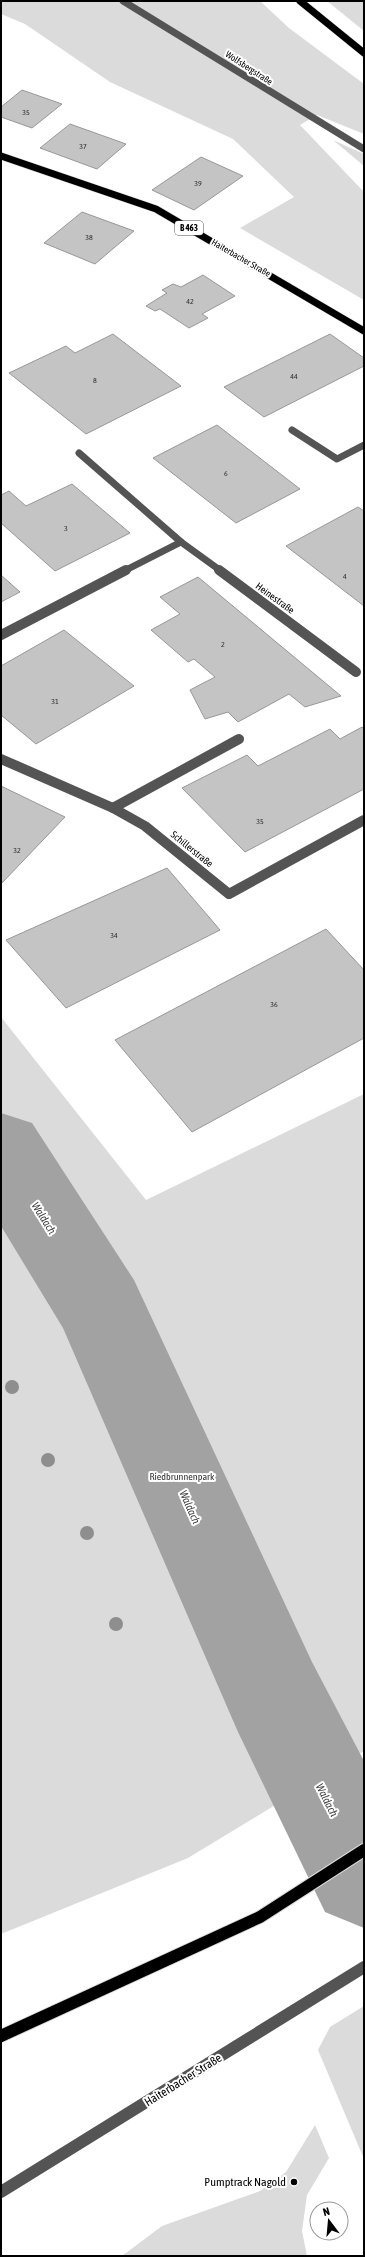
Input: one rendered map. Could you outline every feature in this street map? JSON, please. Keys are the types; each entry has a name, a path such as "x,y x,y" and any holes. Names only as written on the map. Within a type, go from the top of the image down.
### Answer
{"main road":[{"path":"300,1 364,53"},
{"name":"Haiterbacher Straße","path":"1,156 156,209 364,331"},
{"path":"1,2036 260,1917 364,1850"}],"street":[{"name":"Wolfsbergstraße","path":"123,1 157,20 313,119 364,149"},
{"path":"292,430 337,459 364,445"},
{"name":"Heinestraße","path":"79,453 181,542 356,672"},
{"path":"1,635 181,542"},
{"path":"114,808 239,739"},
{"name":"Schillerstraße","path":"1,759 114,808 144,826 229,894 364,820"},
{"name":"Haiterbacher Straße","path":"1,2192 364,1967"}],"green space":[{"path":"1,1 260,1 289,28 364,84 364,134 317,115 300,125 364,192 364,300 240,228 294,197 233,139 110,82 25,24 1,14"},
{"path":"327,1 364,1 364,31"},
{"path":"333,140 364,154 364,166"},
{"name":"Riedbrunnenpark","path":"1,1017 146,1200 364,1094 364,1751 188,1858 1,1934"},
{"path":"364,2006 364,2159 318,2050 330,2027"},
{"name":"Pumptrack Nagold","path":"315,2125 329,2158 307,2195 302,2231 307,2256 122,2256 162,2226 260,2191 286,2172"}],"building":[{"path":"22,90 62,104 32,128 1,117 1,107"},
{"path":"70,124 126,144 97,169 40,148"},
{"path":"201,157 243,176 194,210 152,190"},
{"path":"82,212 134,231 95,264 44,243"},
{"path":"203,275 235,296 202,314 208,318 189,328 160,309 155,311 146,306 167,293 162,290 173,284 181,287"},
{"path":"113,334 181,386 86,434 9,373 66,346 75,353"},
{"path":"330,334 364,358 364,366 264,417 224,387"},
{"path":"217,425 300,489 236,523 153,458"},
{"path":"72,484 130,533 55,571 1,523 1,495 9,491 26,506"},
{"path":"358,507 364,511 364,606 286,546"},
{"path":"1,575 20,592 1,602"},
{"path":"198,577 341,696 305,707 289,694 238,722 228,712 205,719 190,690 215,677 194,659 188,662 151,630 180,614 160,597"},
{"path":"64,630 134,686 36,744 1,715 1,666"},
{"path":"362,727 364,729 364,789 245,852 182,788 247,755 258,766 330,729 340,739"},
{"path":"1,786 65,817 1,884"},
{"path":"167,868 220,930 66,1008 6,940"},
{"path":"326,929 364,970 364,1038 192,1132 115,1040"}],"waterway":[{"name":"Waldach","path":"1,1149 101,1308 275,1697 364,1873"}],"place":[{"name":"Pumptrack Nagold","path":"294,2182"}]}
